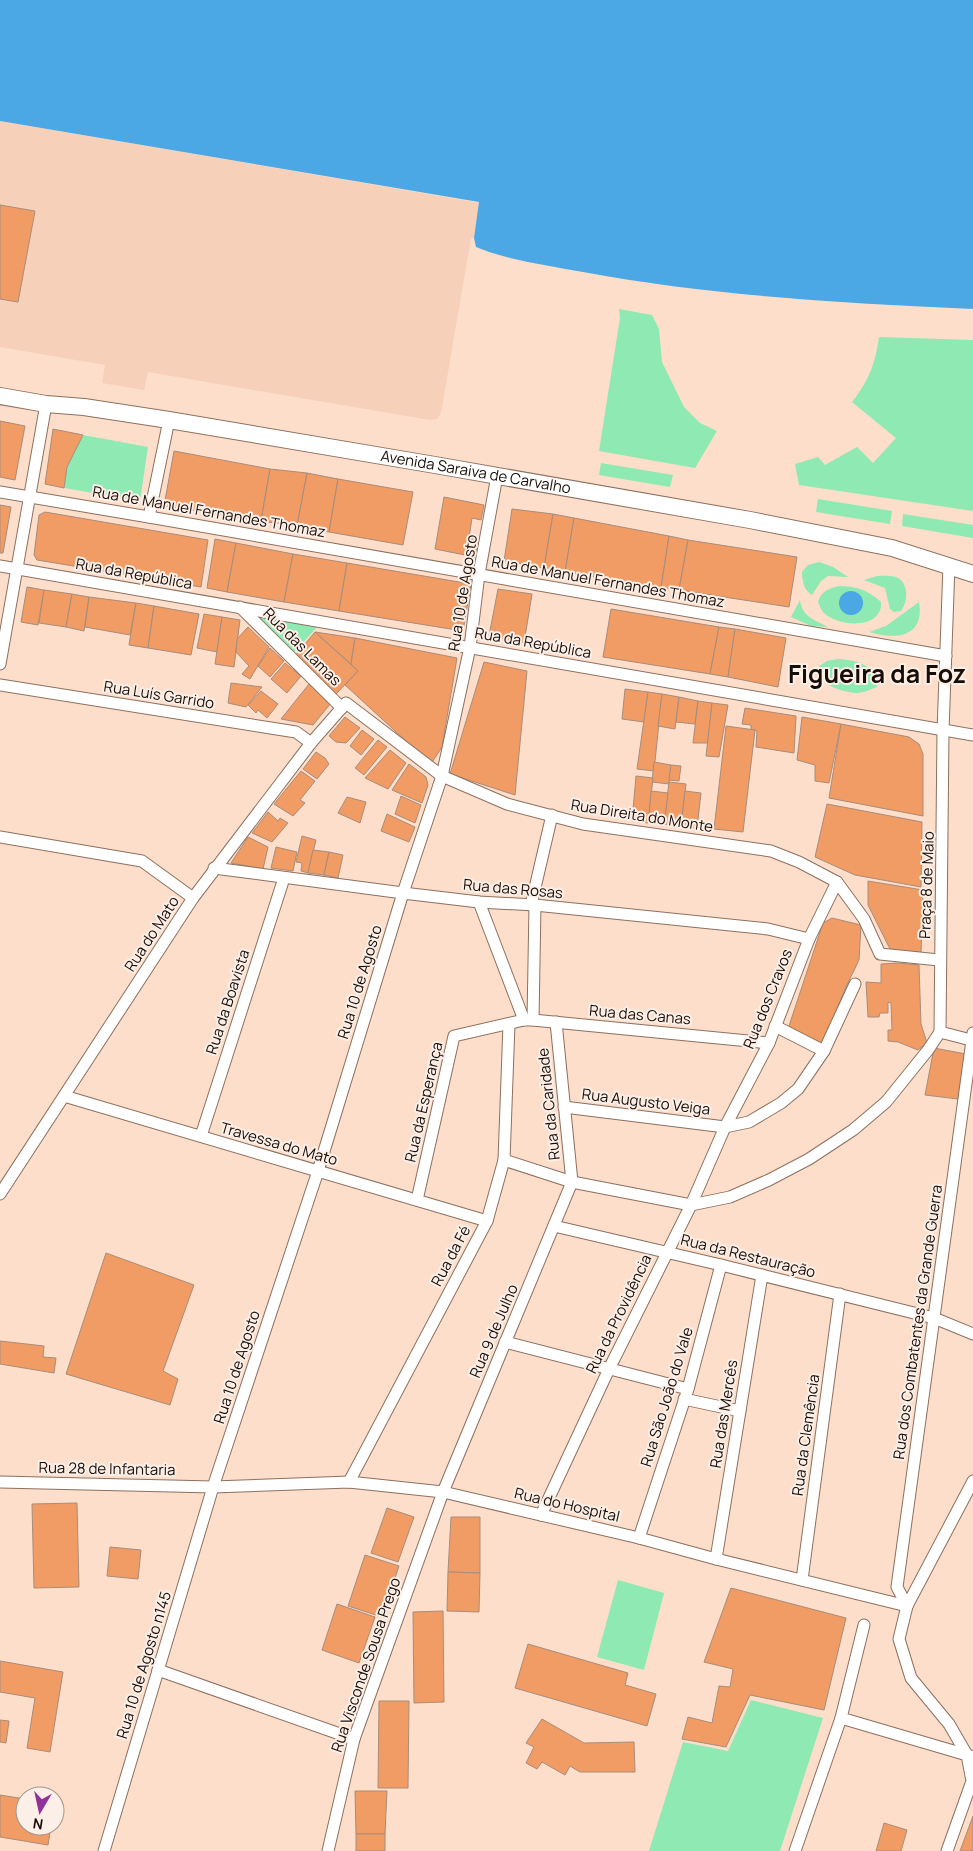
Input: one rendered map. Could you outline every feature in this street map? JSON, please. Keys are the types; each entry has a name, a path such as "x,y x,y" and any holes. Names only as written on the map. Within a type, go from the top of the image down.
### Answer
{"main road":[{"name":"Avenida Saraiva de Carvalho","path":"0,396 168,420 750,520 892,548 973,574"}],"street":[{"path":"0,664 46,404"},
{"path":"149,517 168,420"},
{"name":"Rua 10 de Agosto","path":"213,1487 318,1171 403,893 442,776 470,647 479,574 497,476"},
{"name":"Rua de Manuel Fernandes Thomaz","path":"0,492 946,656"},
{"name":"Praça 8 de Maio","path":"940,1032 943,731 949,565"},
{"name":"Rua da República","path":"0,566 943,731"},
{"name":"Rua das Lamas","path":"240,608 344,706 442,776"},
{"name":"Rua Luís Garrido","path":"0,685 296,732 311,742"},
{"name":"Rua do Mato","path":"0,1194 214,868 311,742 344,706"},
{"path":"943,731 973,735"},
{"name":"Rua Direita do Monte","path":"442,776 508,804 583,824 771,851 799,862 836,882"},
{"path":"528,1020 533,905 552,815"},
{"path":"0,837 142,861 193,898"},
{"name":"Rua das Rosas","path":"214,868 479,902 533,905 768,929 809,939"},
{"name":"Rua da Boavista","path":"201,1136 284,878"},
{"path":"836,882 864,920 880,954 940,960"},
{"name":"Rua dos Cravos","path":"725,1127 769,1043 809,939 836,882"},
{"path":"479,902 528,1020"},
{"name":"Rua Augusto Veiga","path":"564,1108 725,1127 749,1122 782,1103 798,1089 824,1051 855,984"},
{"name":"Rua das Canas","path":"509,1024 528,1020 556,1022 769,1043"},
{"name":"Rua da Caridade","path":"556,1022 572,1182"},
{"name":"Rua da Fé","path":"349,1482 487,1221 504,1160 509,1024"},
{"name":"Rua da Esperança","path":"417,1200 454,1036 509,1024"},
{"path":"775,1026 824,1051"},
{"path":"504,1160 572,1182 691,1204 730,1197 810,1159 853,1130 886,1102 940,1032 972,1036"},
{"name":"Rua dos Combatentes da Grande Guerra","path":"907,1606 896,1587 972,1036"},
{"name":"Travessa do Mato","path":"64,1096 487,1221"},
{"name":"Rua da Providência","path":"541,1515 609,1369 691,1204 725,1127"},
{"path":"0,1172 12,1174"},
{"name":"Rua 9 de Julho","path":"443,1492 572,1182"},
{"name":"Rua da Restauração","path":"554,1226 934,1318 973,1334"},
{"name":"Rua São João do Vale","path":"639,1538 686,1394 721,1265"},
{"name":"Rua das Mercês","path":"716,1559 762,1275"},
{"name":"Rua da Clemência","path":"802,1580 840,1294"},
{"path":"505,1342 609,1369 740,1411"},
{"path":"947,1851 972,1781 970,1756 949,1724 911,1678 899,1639 907,1606 968,1504 973,1481"},
{"name":"Rua 28 de Infantaria","path":"0,1482 213,1487"},
{"name":"Rua do Hospital","path":"213,1487 349,1482 443,1492 639,1538 907,1606"},
{"name":"Rua 10 de Agosto n145","path":"104,1851 213,1487"},
{"name":"Rua Visconde Sousa Prego","path":"328,1851 354,1739 443,1492"},
{"path":"795,1851 841,1718 864,1625"},
{"path":"158,1670 354,1739"},
{"path":"841,1718 970,1756"}],"shaded area":[{"path":"0,121 480,203 474,238 471,238 441,413 437,419 430,420 148,372 144,390 102,383 105,365 0,347"}],"green space":[{"path":"619,309 652,315 659,329 662,362 684,407 700,423 717,431 695,468 599,451 620,318"},
{"path":"879,337 973,340 973,511 799,485 795,464 818,457 825,465 857,447 873,463 896,438 852,402 870,372"},
{"path":"83,435 148,447 140,501 64,488 67,467"},
{"path":"601,463 673,475 670,487 599,475"},
{"path":"818,499 892,511 890,524 816,512"},
{"path":"903,514 973,525 973,538 902,526"},
{"path":"819,562 833,567 848,577 828,576 821,581 812,595 804,585 802,572 808,565"},
{"path":"877,576 896,577 902,581 906,589 906,598 901,611 894,612 890,609 885,588 864,580"},
{"path":"839,586 856,588 871,594 881,602 880,611 875,618 858,623 849,623 831,618 823,612 818,602 821,595"},
{"path":"800,600 806,614 828,627 811,626 791,617"},
{"path":"919,602 920,614 917,623 906,634 889,636 869,632 886,626"},
{"path":"240,607 318,626 290,657"},
{"path":"838,659 851,660 867,666 880,679 877,687 857,693 844,691 826,683 819,673 819,666 827,661"},
{"path":"618,1580 664,1593 644,1670 597,1657"},
{"path":"751,1700 823,1718 780,1851 649,1851 683,1742 728,1751"}],"water":[{"path":"0,0 973,0 973,309 826,301 729,293 631,280 529,262 502,256 476,247 474,238 479,202 0,121"},
{"path":"851,591 860,594 863,603 860,612 851,615 842,612 839,603 842,594"}],"building":[{"path":"0,205 35,211 18,302 0,299"},
{"path":"0,421 25,426 15,480 0,477"},
{"path":"53,429 83,435 67,467 64,488 45,484"},
{"path":"174,451 270,469 261,521 164,506"},
{"path":"270,469 307,473 297,526 261,521"},
{"path":"307,473 338,479 329,532 297,526"},
{"path":"338,479 413,492 403,545 329,532"},
{"path":"444,497 484,505 481,520 472,518 469,538 478,539 475,557 435,549"},
{"path":"0,505 11,507 3,553 0,553"},
{"path":"512,509 553,514 544,568 504,561"},
{"path":"45,512 208,540 201,587 37,560 34,555 39,515"},
{"path":"553,514 574,518 565,572 544,568"},
{"path":"574,518 669,536 661,588 565,572"},
{"path":"669,536 688,540 679,590 661,588"},
{"path":"215,539 236,543 227,592 207,588"},
{"path":"688,540 797,557 789,607 679,590"},
{"path":"236,543 293,554 284,602 227,592"},
{"path":"293,554 347,563 339,611 284,602"},
{"path":"347,563 471,584 463,631 339,611"},
{"path":"27,587 44,590 38,625 21,622"},
{"path":"498,589 532,594 524,643 489,636"},
{"path":"44,590 72,594 66,627 39,623"},
{"path":"72,594 89,597 84,631 66,627"},
{"path":"89,597 136,603 130,635 85,627"},
{"path":"136,603 154,606 148,648 129,645"},
{"path":"154,606 199,614 191,655 148,648"},
{"path":"611,609 719,627 710,674 603,657"},
{"path":"204,614 222,617 217,652 197,648"},
{"path":"222,617 240,620 234,667 215,664"},
{"path":"248,627 269,647 250,679 242,674 249,666 236,652 237,639"},
{"path":"719,627 735,629 728,677 710,674"},
{"path":"735,629 786,638 778,687 728,677"},
{"path":"315,632 358,671 336,694 294,657"},
{"path":"315,632 355,638 351,664"},
{"path":"355,638 457,658 442,747 431,764 345,685 358,671 351,664"},
{"path":"270,648 284,661 270,677 258,666"},
{"path":"484,662 527,671 515,795 450,774"},
{"path":"285,663 301,676 287,693 271,679"},
{"path":"231,683 262,687 246,707 228,703"},
{"path":"309,684 331,703 313,725 281,719"},
{"path":"625,689 648,692 644,722 622,719"},
{"path":"261,691 278,704 267,718 258,710 256,713 248,705"},
{"path":"648,692 662,694 654,771 637,769"},
{"path":"662,694 679,697 675,729 658,726"},
{"path":"679,697 698,701 695,724 676,722"},
{"path":"698,701 712,703 708,743 693,743"},
{"path":"712,703 728,705 719,757 706,756"},
{"path":"745,708 796,716 794,753 756,747 757,731 751,729 751,725 742,724"},
{"path":"345,717 360,728 346,743 336,742 329,736"},
{"path":"802,717 841,724 829,783 815,781 815,765 797,760"},
{"path":"841,724 909,737 919,744 923,754 923,816 829,798"},
{"path":"726,726 755,730 743,832 714,829"},
{"path":"362,730 374,739 361,755 350,746"},
{"path":"378,740 387,747 364,775 355,768"},
{"path":"390,750 406,763 388,789 365,778"},
{"path":"316,752 325,758 329,764 317,779 303,769"},
{"path":"654,762 671,765 669,784 652,782"},
{"path":"409,764 426,777 428,785 422,803 392,790"},
{"path":"671,765 681,766 679,781 669,780"},
{"path":"301,771 315,781 300,800 305,803 293,816 274,804"},
{"path":"636,776 653,778 648,823 632,821"},
{"path":"669,782 686,784 681,826 664,824"},
{"path":"651,791 668,793 665,817 649,816"},
{"path":"685,791 701,793 697,828 681,826"},
{"path":"401,796 421,805 415,823 395,814"},
{"path":"347,797 366,802 360,823 338,813"},
{"path":"827,804 922,822 921,887 855,875 815,857"},
{"path":"268,812 278,821 280,818 288,823 272,842 252,833"},
{"path":"387,814 415,827 409,842 381,831"},
{"path":"302,836 316,840 308,873 301,871 302,863 296,862"},
{"path":"248,837 268,847 263,869 231,863"},
{"path":"276,847 297,852 293,871 271,868"},
{"path":"313,850 329,852 324,875 308,873"},
{"path":"329,852 343,855 338,878 324,875"},
{"path":"868,881 923,890 921,953 891,951 868,905"},
{"path":"832,918 861,925 859,960 823,1044 788,1029 823,923"},
{"path":"881,964 919,965 921,1024 927,1043 918,1050 898,1042 888,1041 888,1030 892,1030 891,1003 888,1002 888,1013 880,1013 879,1017 868,1017 866,982 881,983"},
{"path":"934,1048 966,1054 958,1099 925,1095"},
{"path":"106,1253 194,1285 163,1371 178,1379 170,1405 66,1374"},
{"path":"0,1341 44,1346 43,1357 56,1358 54,1373 0,1364"},
{"path":"77,1503 79,1587 34,1588 32,1504"},
{"path":"387,1508 414,1517 398,1562 371,1553"},
{"path":"451,1517 480,1517 480,1573 448,1572"},
{"path":"110,1547 141,1550 138,1579 107,1576"},
{"path":"365,1555 399,1566 382,1617 348,1606"},
{"path":"448,1572 480,1573 479,1612 447,1611"},
{"path":"731,1588 846,1618 824,1710 750,1695 726,1747 682,1739 688,1717 712,1723 719,1686 730,1687 733,1669 704,1662"},
{"path":"337,1604 375,1617 359,1663 322,1650"},
{"path":"443,1611 444,1702 414,1703 413,1612"},
{"path":"528,1644 628,1673 625,1685 656,1694 647,1726 515,1688"},
{"path":"0,1661 63,1672 50,1752 27,1748 35,1698 0,1692"},
{"path":"379,1701 409,1701 408,1788 378,1788"},
{"path":"542,1719 584,1743 634,1742 635,1772 580,1772 570,1766 565,1775 542,1762 537,1769 526,1763 534,1747 526,1743"},
{"path":"0,1720 9,1721 6,1743 0,1742"},
{"path":"355,1791 387,1791 385,1834 356,1834"},
{"path":"0,1795 15,1797 15,1836 49,1836 48,1845 0,1837"},
{"path":"973,1816 973,1851 960,1851"},
{"path":"884,1823 907,1830 901,1851 876,1851"},
{"path":"356,1834 385,1834 385,1851 356,1851"}],"district":[{"name":"Figueira da Foz","path":"877,674"}]}
